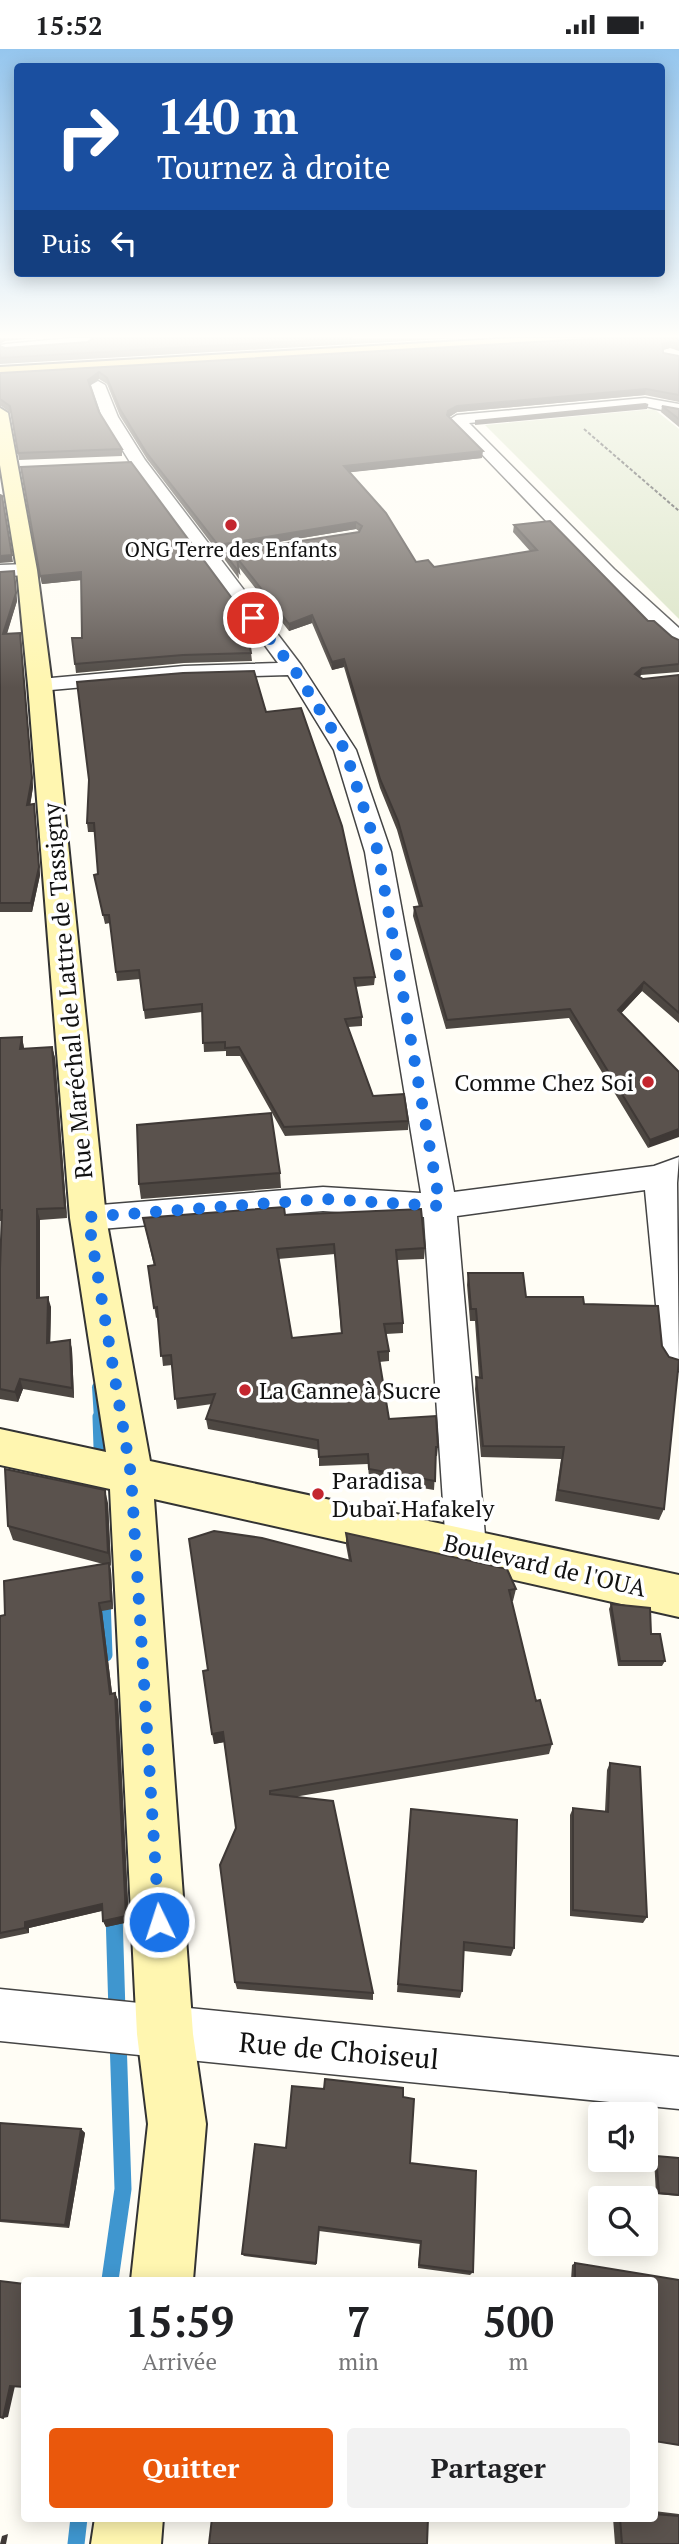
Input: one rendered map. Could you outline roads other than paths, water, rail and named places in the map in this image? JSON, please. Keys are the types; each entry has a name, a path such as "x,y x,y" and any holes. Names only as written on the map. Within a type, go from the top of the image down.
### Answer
{"street":[{"name":"Rue Maréchal de Lattre de Tassigny","path":"7,454 12,482 13,571 40,685 88,1217 131,1475 165,2033 177,2124 162,2277"},
{"path":"122,454 125,463 294,669 345,750 378,852 440,1206 466,1547"},
{"path":"491,454 607,573 679,639"},
{"path":"40,685 184,672 294,669"},
{"path":"88,1217 323,1199 440,1206 670,1173 679,1357"},
{"name":"Boulevard de l'OUA","path":"0,1447 466,1547 679,1596"},
{"name":"Rue de Choiseul","path":"0,2015 679,2083"},
{"path":"126,2544 129,2522"}],"waterway":[{"path":"97,1387 99,1419"},
{"path":"99,1417 100,1447"},
{"path":"104,1598 106,1655"},
{"path":"114,1913 117,2012"},
{"path":"110,2277 123,2189 118,2039"},
{"path":"76,2544 79,2522"}],"place":[{"name":"ONG Terre des Enfants","path":"231,525"},
{"name":"Comme Chez Soi","path":"648,1082"},
{"name":"La Canne à Sucre","path":"245,1390"},
{"name":"Paradisa Dubaï Hafakely","path":"318,1494"}]}
